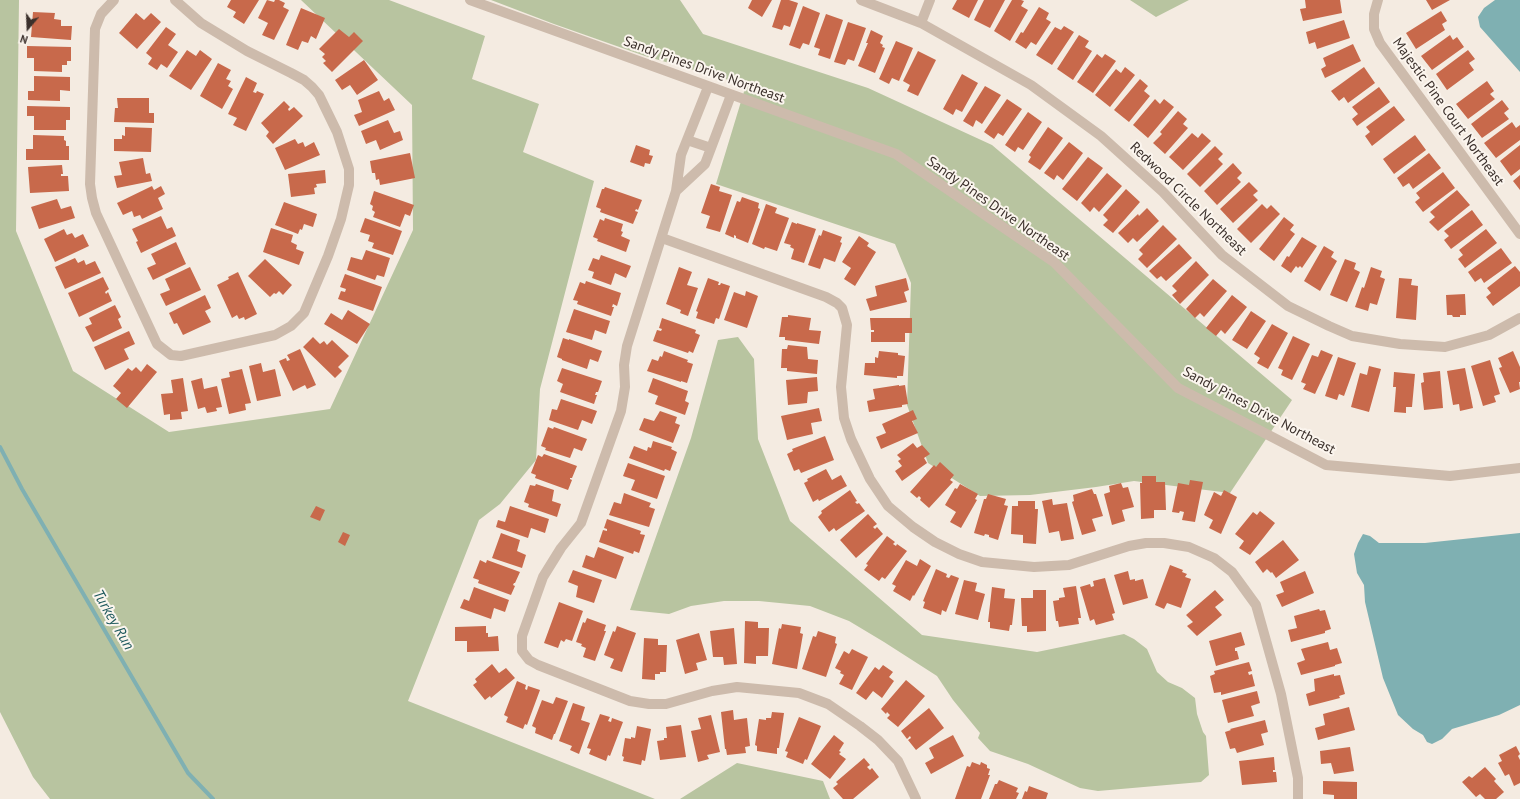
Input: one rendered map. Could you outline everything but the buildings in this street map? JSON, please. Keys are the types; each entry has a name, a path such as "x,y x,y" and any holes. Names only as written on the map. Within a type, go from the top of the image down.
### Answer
{"street":[{"path":"114,0 101,14 97,21 94,34 90,184 92,198 96,213 157,344 171,355 181,356 275,335 291,326 304,313 328,256 341,219 348,186 349,169 337,132 320,95 312,87 304,80 247,52 201,22 175,0"},
{"name":"Sandy Pines Drive Northeast","path":"470,0 896,154 1054,262 1178,388 1326,465 1450,476 1520,468"},
{"name":"Redwood Circle Northeast","path":"861,0 921,23 1031,85 1101,136 1163,192 1222,255 1288,306 1352,336 1400,344 1445,347 1489,335 1520,318"},
{"path":"921,23 930,0"},
{"name":"Majestic Pine Court Northeast","path":"1378,0 1374,14 1374,29 1380,43 1520,234"},
{"path":"708,87 681,155 676,191 627,346 624,365 625,387 621,411 581,522 561,548 543,577 522,636 522,651 529,660 538,665 630,701 649,704 666,704 712,690 737,687 799,693 828,704 878,740 898,761 916,799"},
{"path":"676,191 705,164 732,95"},
{"path":"687,140 711,148"},
{"path":"662,238 826,297 837,303 842,308 847,325 840,387 844,418 851,439 870,479 888,506 935,542 959,554 982,562 1034,567 1069,564 1128,546 1164,542 1189,547 1214,558 1232,572 1256,605 1281,694 1298,778 1298,799"}],"green space":[{"path":"0,0 19,0 16,231 73,371 169,432 330,409 413,230 412,105 301,0 389,0 485,36 472,79 539,104 523,152 594,181 540,389 536,460 500,504 479,520 408,701 655,799 50,799 33,777 0,712"},
{"path":"491,0 680,0 703,34 868,88 992,145 1292,400 1230,493 1134,481 1030,495 980,496 928,463 907,405 911,283 895,244 716,184 746,85 645,56"},
{"path":"1130,0 1189,0 1156,17"},
{"path":"738,337 754,359 758,439 790,521 922,635 1037,652 1124,634 1134,639 1147,649 1157,672 1168,682 1182,688 1195,698 1197,714 1203,732 1206,736 1209,775 1201,782 1098,791 1080,788 1028,764 990,751 978,738 980,733 953,700 937,676 849,621 810,606 759,601 724,601 691,606 669,614 630,610 691,438 718,340"},
{"path":"737,763 823,781 830,799 680,799"}],"water":[{"path":"1495,0 1520,0 1520,72 1480,27 1478,17 1484,8"},
{"path":"1520,533 1520,705 1499,715 1452,729 1442,739 1432,744 1427,742 1423,735 1413,729 1398,715 1383,678 1365,602 1364,585 1357,573 1354,554 1358,543 1363,534 1370,536 1379,543 1425,543"}],"waterway":[{"name":"Turkey Run","path":"0,447 22,489 188,773 213,799"}]}
